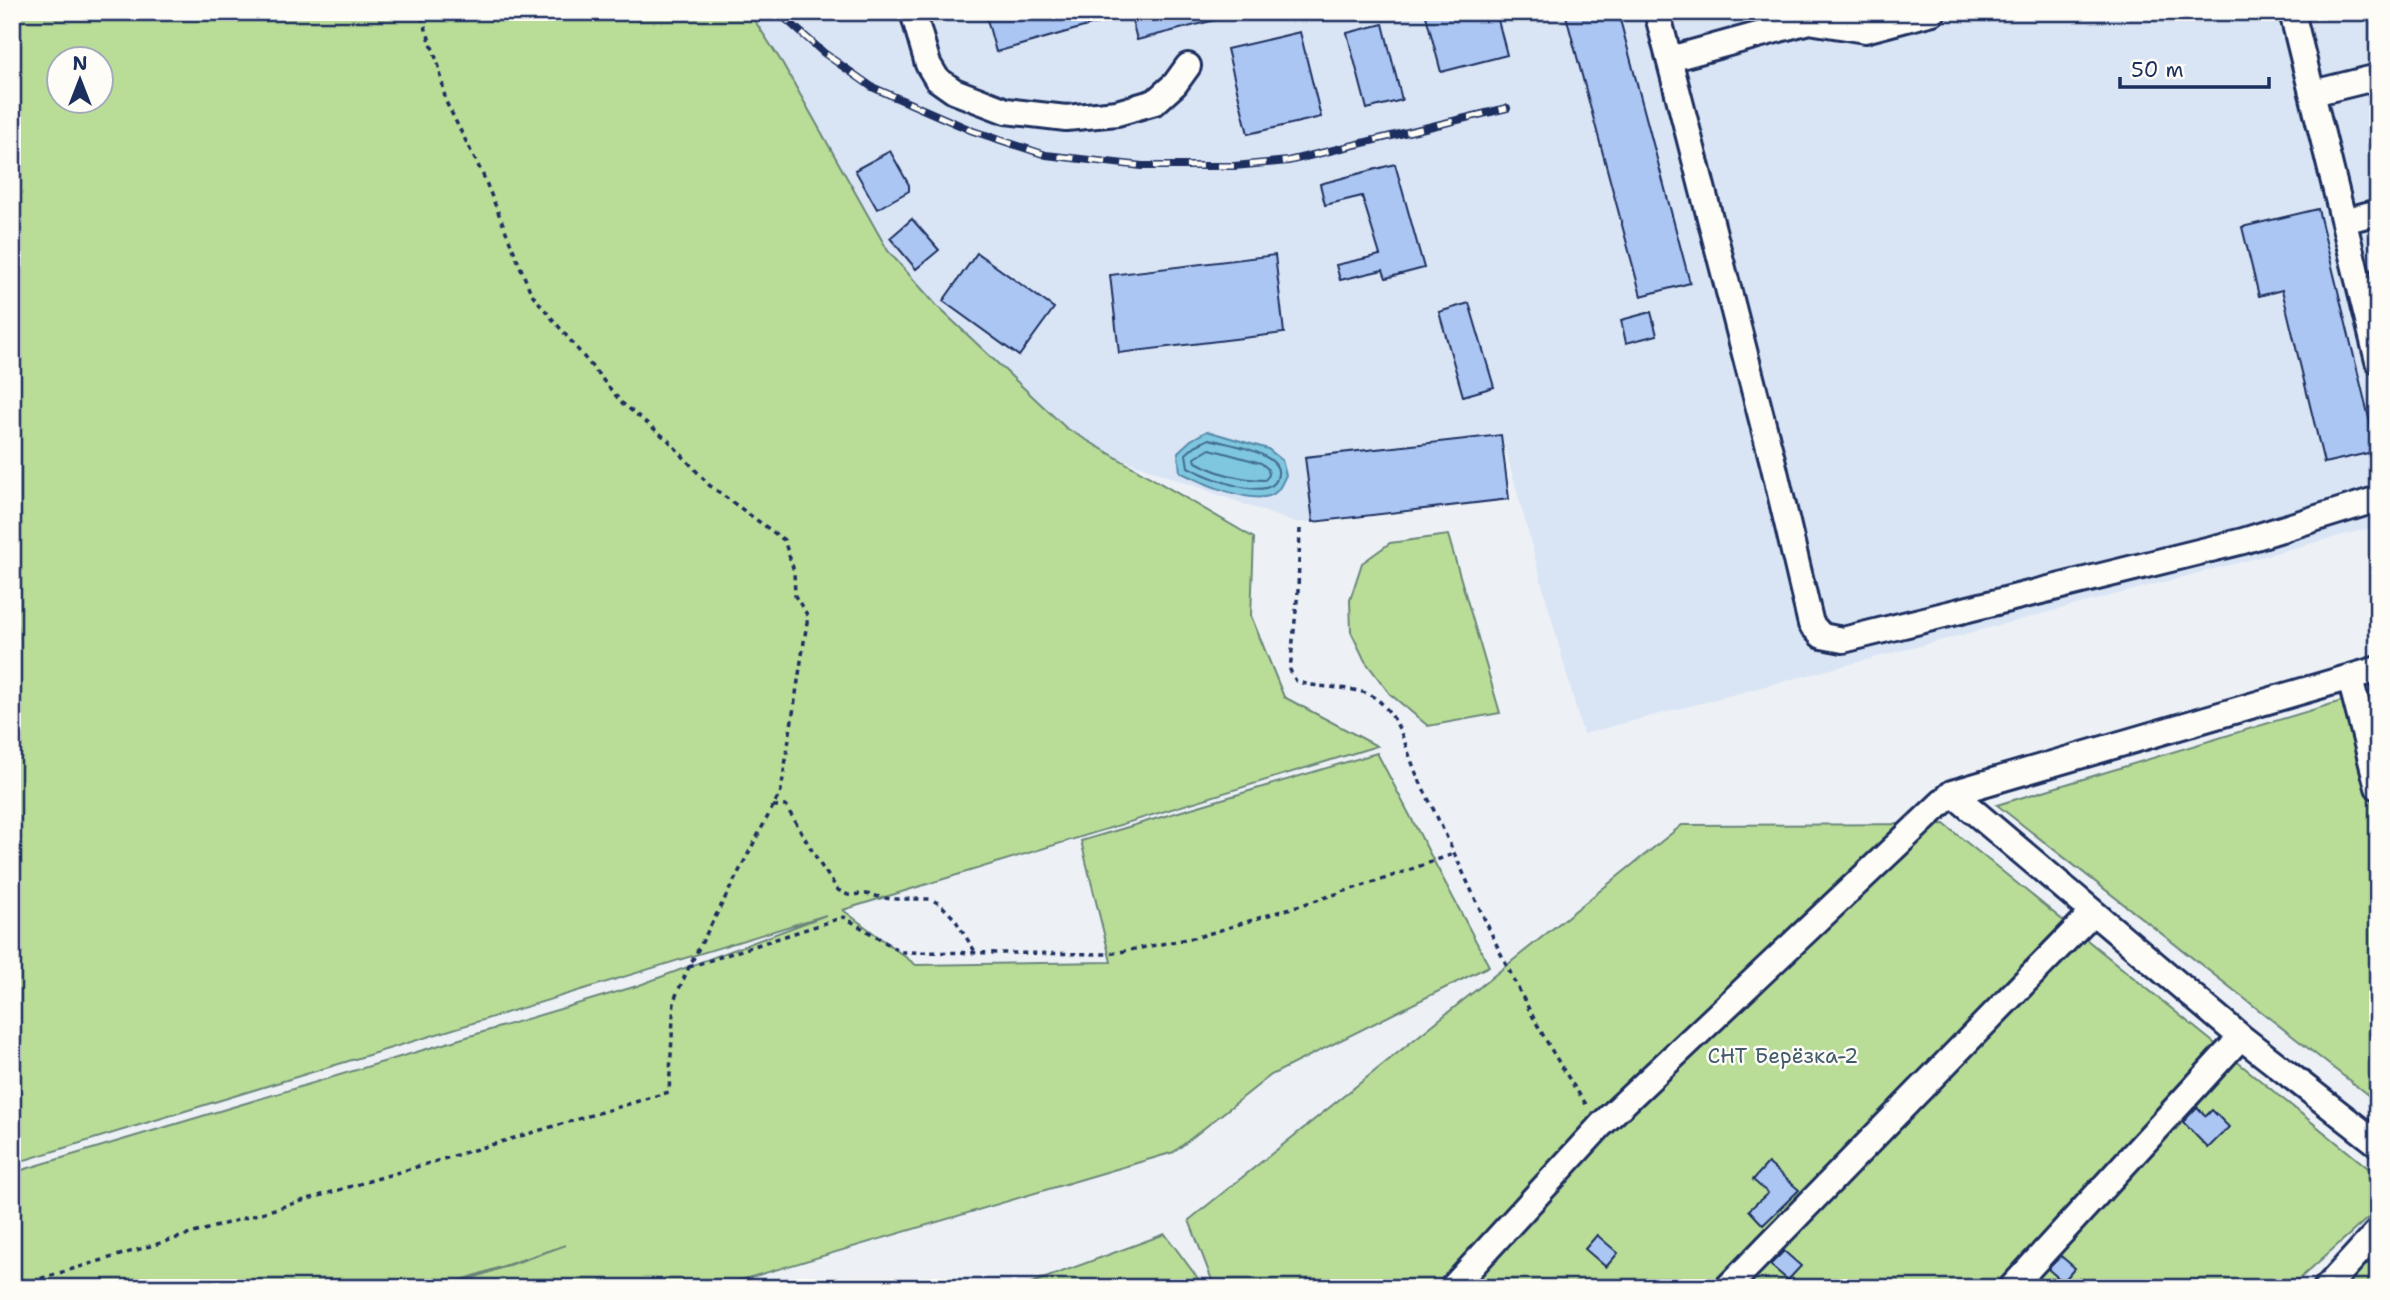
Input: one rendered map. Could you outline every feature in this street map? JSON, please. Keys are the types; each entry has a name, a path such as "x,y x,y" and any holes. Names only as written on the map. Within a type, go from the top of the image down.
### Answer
{"lane":[{"path":"913,12 928,64 937,79 954,91 1006,111 1066,118 1117,113 1155,102 1175,84 1188,66"},
{"path":"1657,12 1773,463 1811,624 1822,636 1843,640 2230,544 2378,499"},
{"path":"1670,59 1810,21 1865,30 1933,12"},
{"path":"2292,12 2378,361"},
{"path":"2313,93 2378,77"},
{"path":"2344,221 2378,212"},
{"path":"1452,1288 1601,1125 1952,793 2378,669"},
{"path":"2350,678 2378,787"},
{"path":"1952,793 2241,1037 2378,1144"},
{"path":"1727,1288 2092,913"},
{"path":"2011,1288 2241,1037"},
{"path":"2326,1288 2378,1231"}],"path":[{"path":"12,1287 668,1092 674,1000 781,791 808,616 795,596 794,571 783,540 709,485 669,441 622,403 531,293 483,174 446,102 439,67 420,12"},
{"path":"1300,529 1290,670 1296,681 1308,685 1342,688 1375,697 1395,718 1417,777 1456,853 1486,924 1560,1066 1601,1125"},
{"path":"773,806 786,806 838,890 848,895 930,899 940,904 954,918 976,953"},
{"path":"689,967 844,917 901,952 1109,954 1198,937 1381,880 1456,853"}],"shaded area":[{"path":"749,12 2378,12 2378,526 1583,734 1503,440 1509,499 1313,522 1293,522 1113,456 1066,428 937,306 888,251 783,64"}],"green space":[{"path":"12,12 749,12 783,64 888,251 937,306 1066,428 1254,538 1251,616 1284,697 1377,746 843,910 916,965 1111,962 1081,841 1377,753 1489,966 1271,1075 1174,1152 714,1288 445,1288 566,1245 438,1288 12,1288 12,1173 637,986 826,915 12,1164"},
{"path":"1448,535 1500,713 1428,726 1390,694 1365,661 1351,632 1350,600 1362,563 1390,543"},
{"path":"2378,690 2378,1103 1997,805"},
{"name":"СНТ Берёзка-2","path":"1944,824 2378,1176 2378,1209 2289,1288 1215,1288 1189,1220 1682,825"},
{"path":"1165,1234 1205,1288 1018,1288"},
{"path":"2378,1242 2378,1288 2327,1288"}],"water":[{"path":"1207,431 1268,449 1282,460 1286,475 1278,490 1269,496 1249,497 1180,472 1178,452"}],"building":[{"path":"985,12 1118,12 1119,17 996,52"},
{"path":"1130,12 1223,12 1223,18 1137,40"},
{"path":"1425,12 1496,12 1507,55 1441,72"},
{"path":"1565,12 1618,12 1690,283 1641,296"},
{"path":"1383,24 1402,100 1367,109 1347,33"},
{"path":"1300,32 1321,117 1248,134 1227,49"},
{"path":"890,151 909,185 909,191 877,209 855,170"},
{"path":"1395,164 1424,268 1386,278 1383,270 1340,280 1336,265 1380,255 1362,196 1325,205 1320,184"},
{"path":"2318,209 2377,451 2324,463 2282,290 2259,296 2242,227"},
{"path":"912,219 939,250 916,269 890,238"},
{"path":"977,253 1054,308 1019,356 943,301"},
{"path":"1275,255 1284,333 1119,353 1110,275"},
{"path":"1469,303 1494,387 1463,396 1439,312"},
{"path":"1651,312 1657,335 1626,343 1621,320"},
{"path":"1501,435 1509,499 1313,522 1305,457"},
{"path":"2197,1107 2206,1116 2212,1110 2229,1127 2208,1148 2183,1122"},
{"path":"1768,1163 1799,1190 1763,1225 1749,1210 1768,1193 1753,1180"},
{"path":"1597,1235 1618,1253 1606,1267 1585,1249"},
{"path":"1784,1251 1801,1266 1788,1280 1770,1265"},
{"path":"2061,1256 2075,1268 2063,1282 2048,1269"}],"railway":[{"path":"778,12 824,53 872,87 973,131 1046,155 1142,166 1234,166 1288,161 1507,108"}]}
